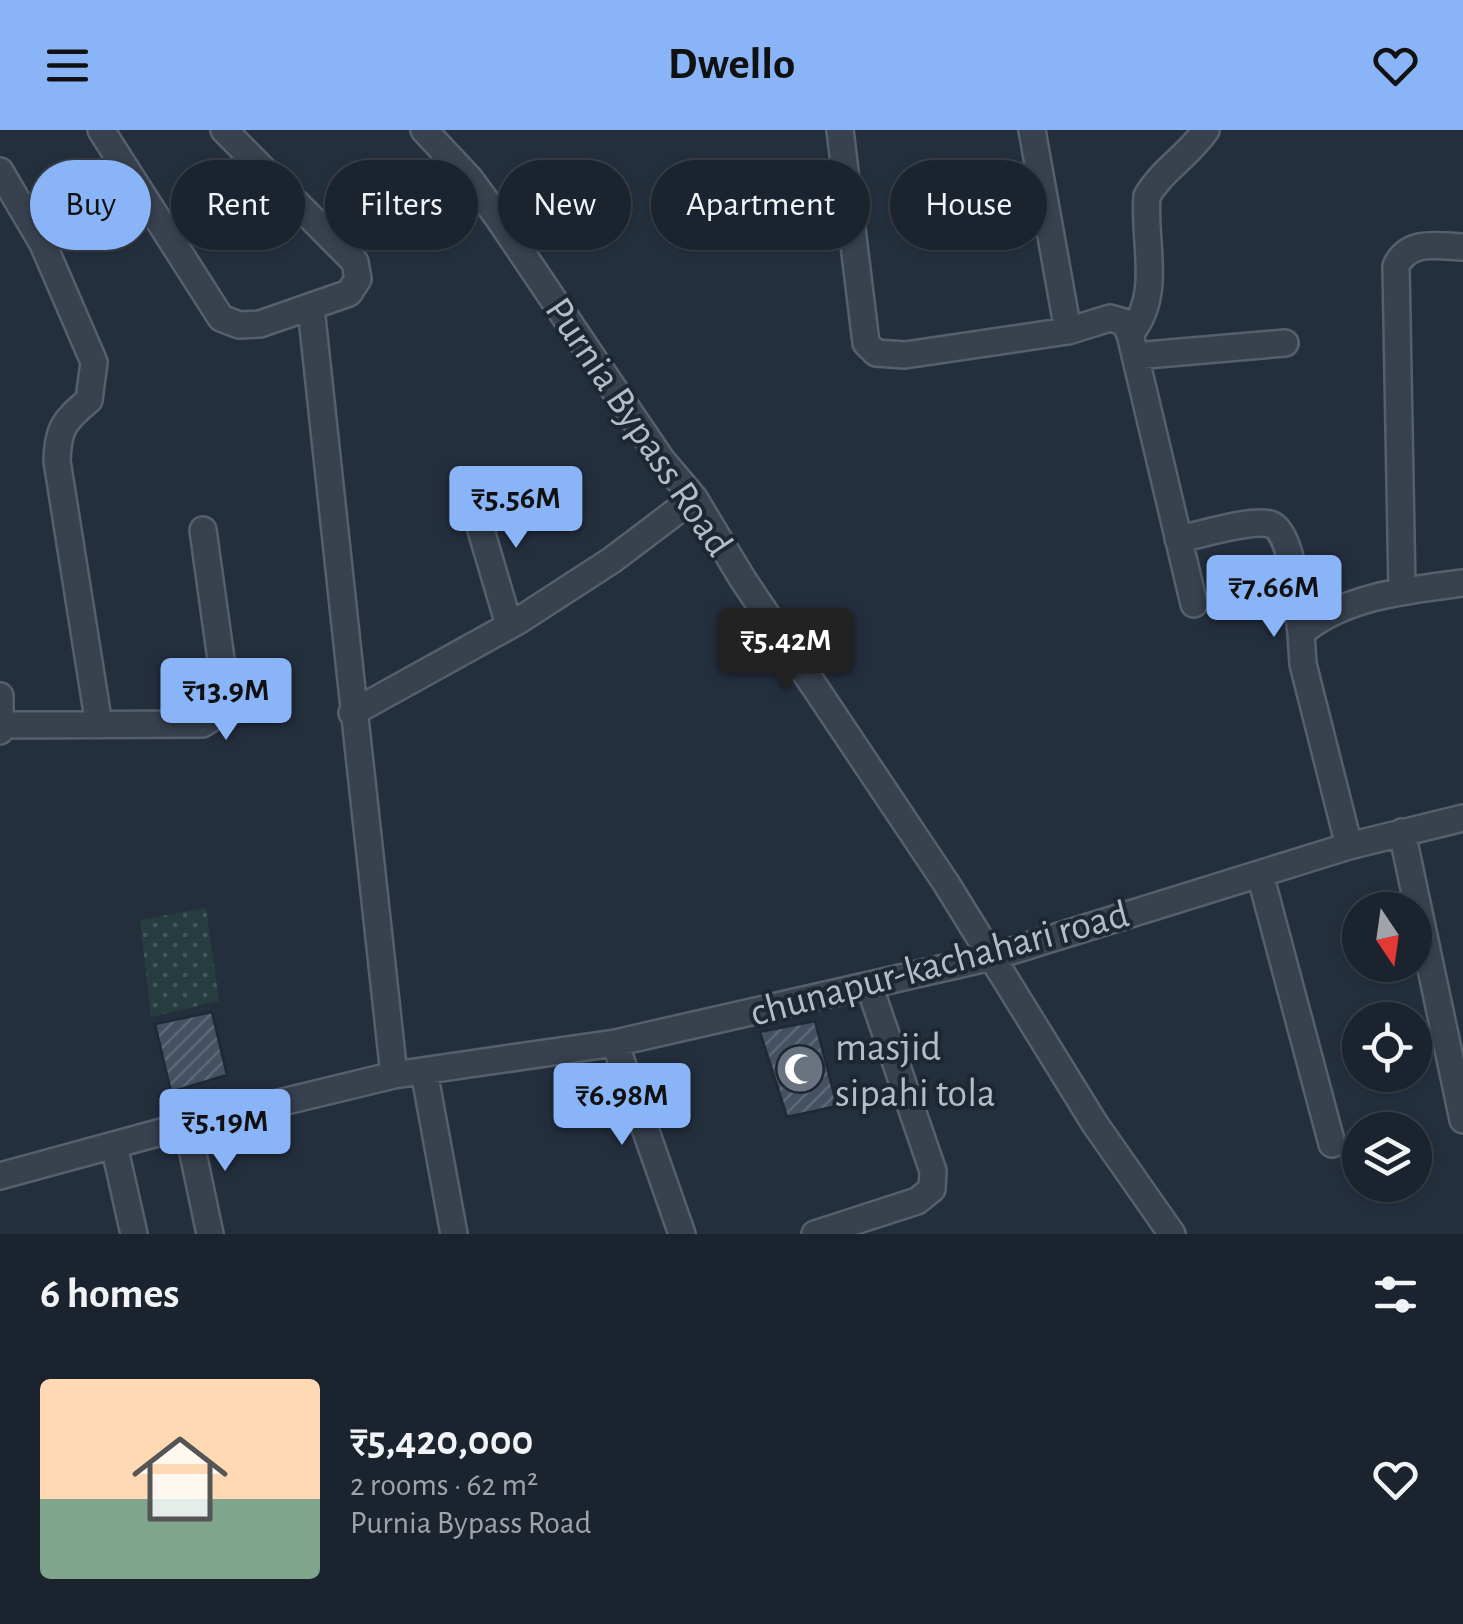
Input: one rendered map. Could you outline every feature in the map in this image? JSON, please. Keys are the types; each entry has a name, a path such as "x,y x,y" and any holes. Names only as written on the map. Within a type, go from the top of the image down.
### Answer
{"street":[{"path":"101,130 221,318 239,324 260,324 348,293 358,279 355,262 224,130"},
{"name":"Purnia Bypass Road","path":"424,130 499,218 661,459 694,498 742,578 992,957 1095,1124 1172,1234"},
{"path":"840,130 866,343 876,353 905,354 1068,331 1110,318 1124,322 1133,345 1194,604"},
{"path":"1032,130 1068,331"},
{"path":"1133,345 1149,298 1147,196 1155,182 1197,144 1206,130"},
{"path":"0,171 43,244 94,362 89,400 65,420 57,462 100,725"},
{"path":"1402,590 1396,266 1402,254 1412,247 1463,248"},
{"path":"311,308 394,1075"},
{"path":"1133,345 1286,343"},
{"path":"470,493 509,625"},
{"path":"352,713 509,625 612,560 694,498"},
{"path":"1178,539 1250,525 1271,524 1280,531 1288,546 1303,664 1349,846"},
{"path":"0,696 1,728 202,724 215,718 222,704 224,682 203,530"},
{"path":"1301,633 1323,614 1402,590 1463,583"},
{"name":"chunapur-kachahari road","path":"0,1176 394,1075 614,1043 992,957 1349,846 1463,818"},
{"path":"1402,832 1463,1120"},
{"path":"1260,874 1332,1144"},
{"path":"815,1234 917,1202 932,1189 933,1172 869,984"},
{"path":"614,1043 682,1234"},
{"path":"424,1071 454,1234"},
{"path":"187,1125 210,1234"},
{"path":"114,1145 134,1234"}],"green space":[{"path":"206,908 219,1001 151,1017 140,920"}],"building":[{"path":"212,1012 227,1075 171,1092 155,1024"},
{"name":"masjid sipahi tola","path":"815,1021 837,1106 787,1117 760,1032"}],"place":[{"name":"masjid sipahi tola","path":"800,1069"}]}
